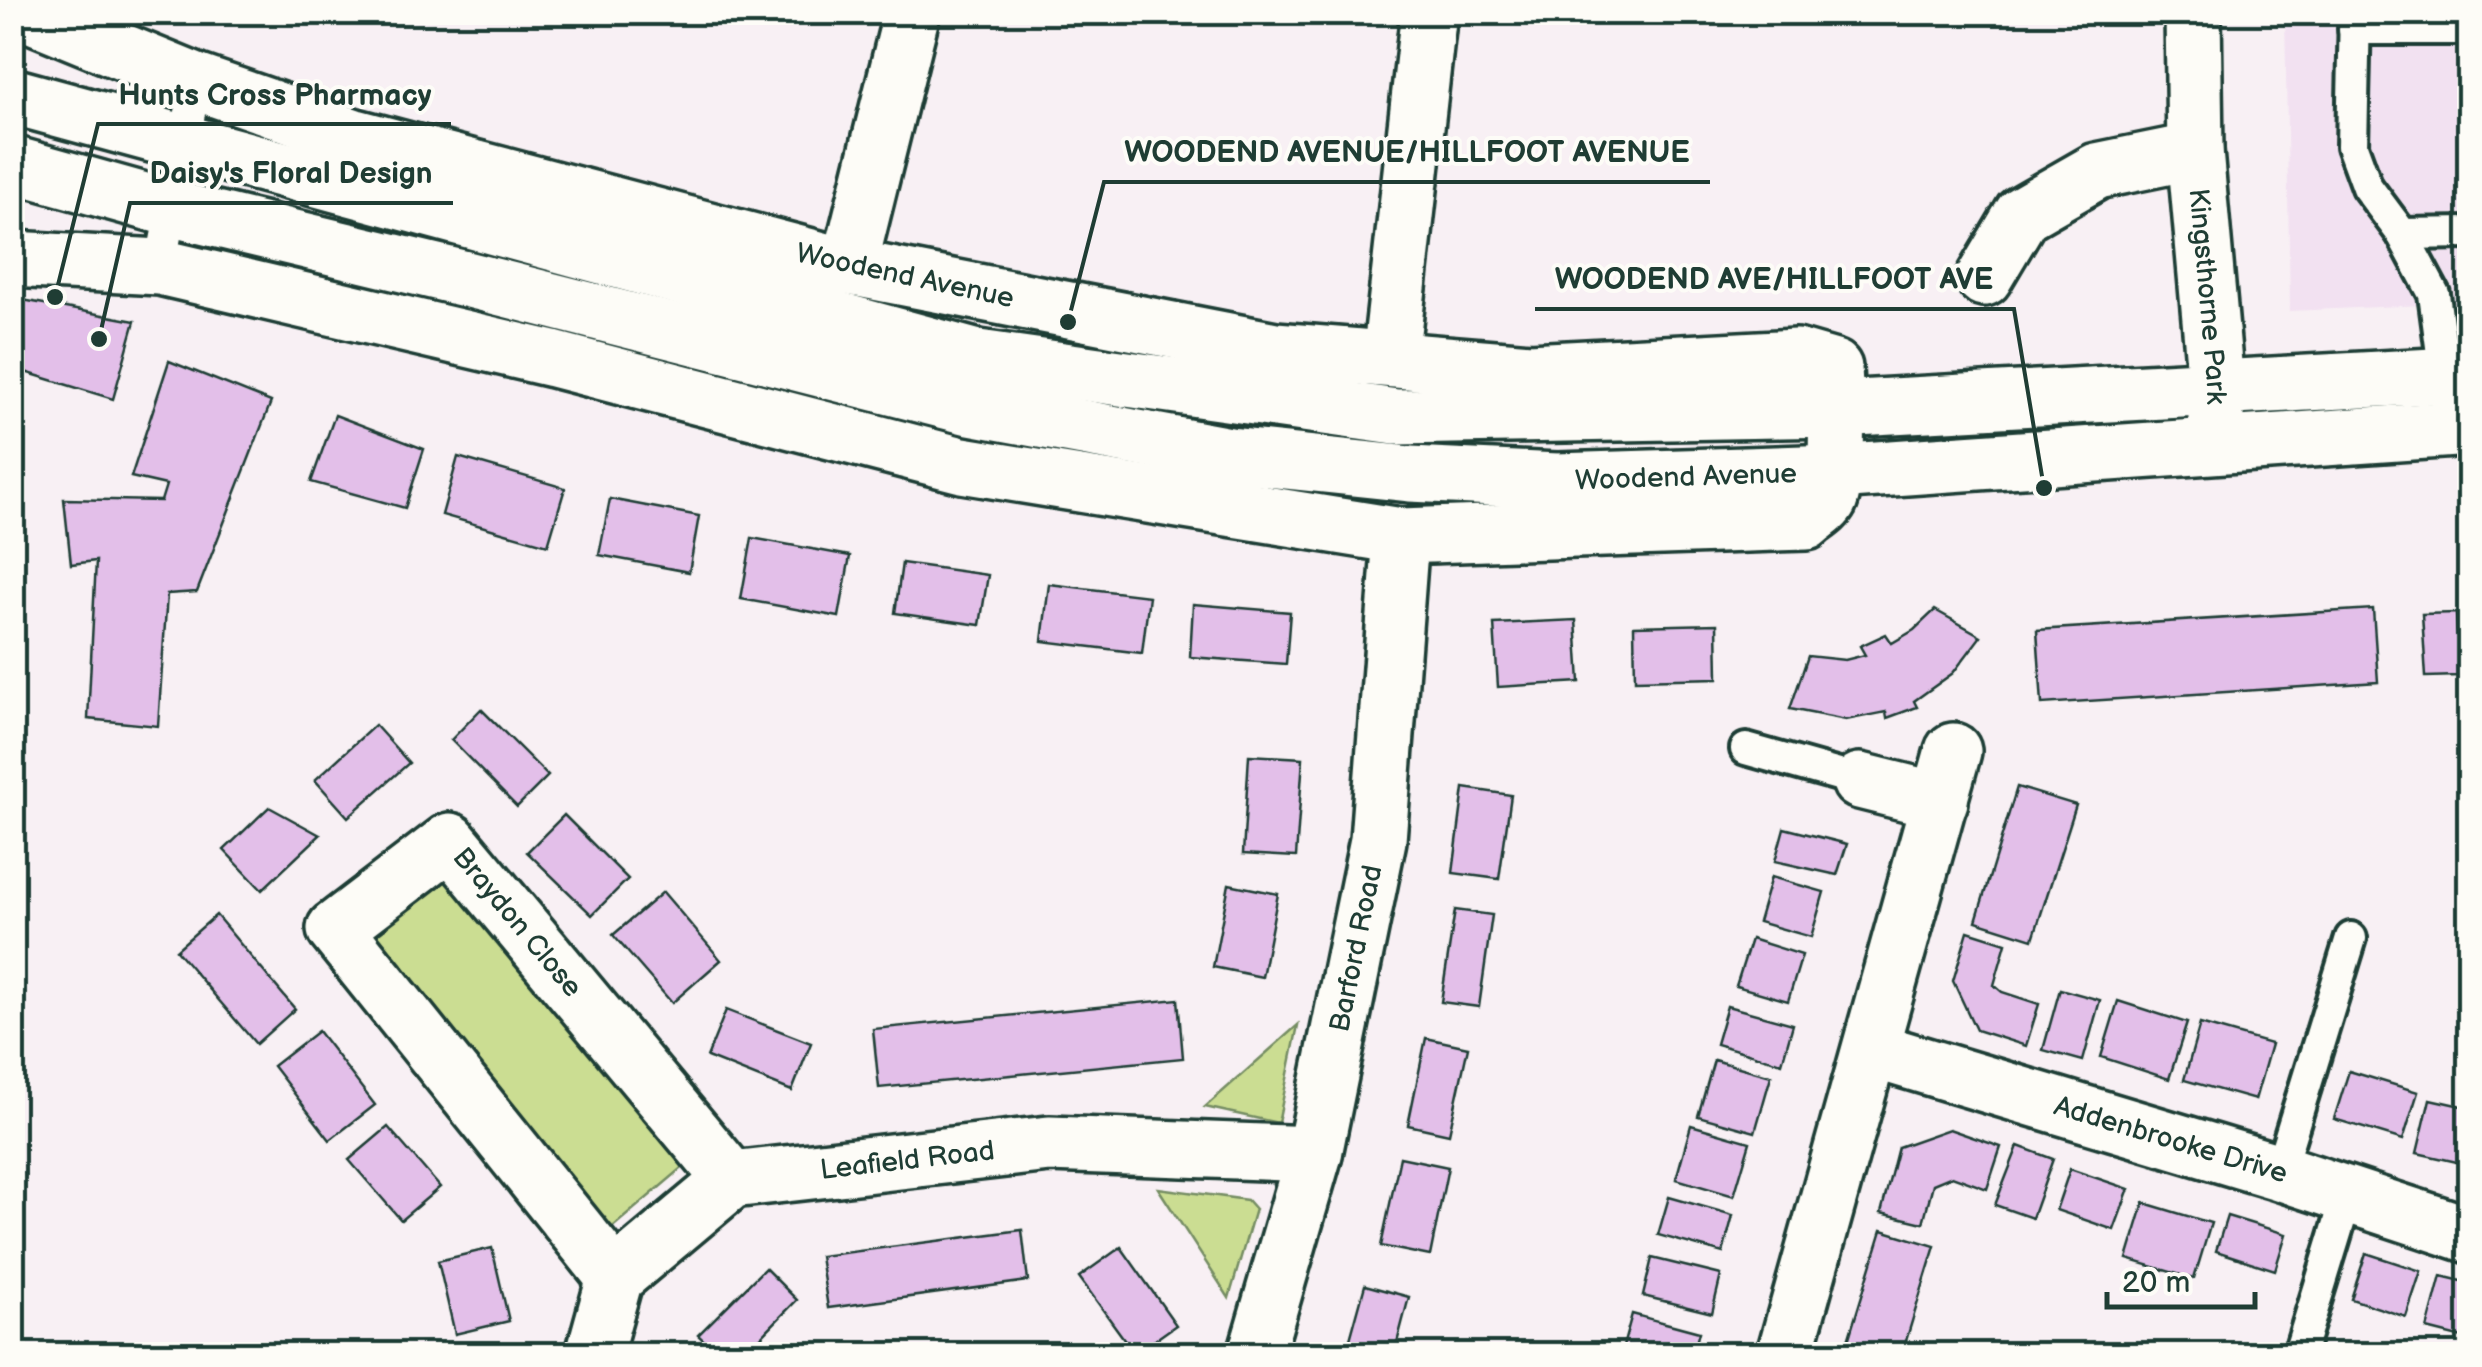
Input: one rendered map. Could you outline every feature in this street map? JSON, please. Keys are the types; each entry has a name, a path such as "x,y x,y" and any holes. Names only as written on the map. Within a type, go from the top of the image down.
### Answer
{"street":[{"name":"Woodend Avenue","path":"25,12 196,82 352,136 849,267 1275,350 1530,370 1796,357 1834,368 1838,409"},
{"path":"849,267 912,12"},
{"name":"Kingsthorne Park","path":"2194,12 2195,151 2216,386 2216,444"},
{"path":"1390,359 1428,20"},
{"name":"Woodend Avenue","path":"12,96 978,358 1396,417 1838,409 2458,375"},
{"name":"Kingsthorne Park","path":"1984,278 2022,214 2097,172 2195,151"},
{"name":"Woodend Avenue","path":"12,164 170,208 970,407 1230,456 1410,474 1557,480 1834,472 2470,428"},
{"path":"12,182 80,183"},
{"name":"Woodend Avenue","path":"12,259 160,267 553,359 962,465 1401,536 1806,522 1829,501 1834,472"},
{"path":"1834,472 1838,409"},
{"name":"Barford Road","path":"1256,1354 1314,1154 1378,840 1401,536"},
{"path":"1784,1354 1947,776 1860,782"},
{"name":"Braydon Close","path":"614,1278 335,929 450,841 732,1180"},
{"name":"Addenbrooke Drive","path":"1872,1050 2279,1172 2470,1235"},
{"name":"Leafield Road","path":"732,1180 1050,1144 1314,1154"},
{"path":"594,1354 614,1278 732,1180"}],"lane":[{"path":"2458,375 2434,294 2402,234 2367,186 2352,146 2354,21 2470,28"},
{"path":"160,267 196,82"},
{"path":"2402,234 2470,233"},
{"path":"1746,749 1860,782"},
{"path":"2279,1172 2351,938"},
{"path":"2299,1354 2347,1197"}],"shaded area":[{"path":"2285,13 2469,13 2469,303 2290,311"}],"green space":[{"path":"450,841 687,1164 601,1237 335,929"},
{"path":"1298,1025 1278,1123 1205,1107"},
{"path":"1158,1188 1247,1200 1255,1209 1229,1298"}],"building":[{"path":"12,298 135,321 113,399 25,372 12,384"},
{"path":"169,361 271,402 197,592 167,594 158,726 88,719 96,561 71,564 64,499 161,501 166,485 131,477"},
{"path":"335,415 424,449 405,508 311,482"},
{"path":"458,457 565,488 548,545 442,515"},
{"path":"610,499 699,516 689,572 599,555"},
{"path":"752,538 850,556 839,617 741,599"},
{"path":"902,563 988,575 980,625 895,613"},
{"path":"1049,584 1149,596 1142,653 1042,641"},
{"path":"1193,604 1290,612 1286,664 1190,657"},
{"path":"2373,609 2378,682 2042,704 2037,630"},
{"path":"1935,610 1981,636 1953,673 1914,701 1917,707 1887,718 1886,712 1846,720 1790,709 1808,656 1845,660 1865,655 1860,646 1886,634 1892,643 1914,630"},
{"path":"2456,613 2459,676 2426,677 2422,614"},
{"path":"1576,620 1580,682 1498,687 1494,624"},
{"path":"1717,624 1718,678 1635,680 1634,626"},
{"path":"481,709 548,776 517,807 451,740"},
{"path":"375,725 409,763 348,817 315,780"},
{"path":"1249,755 1303,758 1296,857 1243,854"},
{"path":"2017,787 2076,805 2033,939 1976,921"},
{"path":"1464,788 1511,795 1499,879 1453,873"},
{"path":"269,807 320,835 262,890 224,850"},
{"path":"564,815 628,879 592,915 527,852"},
{"path":"1784,828 1847,844 1837,875 1775,861"},
{"path":"1771,877 1824,892 1811,937 1758,922"},
{"path":"1229,884 1278,894 1262,977 1213,967"},
{"path":"663,892 721,960 672,1003 613,935"},
{"path":"1455,910 1492,915 1479,1007 1441,1002"},
{"path":"216,915 295,1009 256,1044 176,950"},
{"path":"1968,931 2006,943 1994,985 2002,992 2039,1004 2026,1046 1976,1030 1953,981"},
{"path":"1751,939 1802,955 1788,1001 1736,986"},
{"path":"2060,989 2100,1000 2083,1061 2043,1050"},
{"path":"1178,999 1183,1058 879,1088 873,1029"},
{"path":"2118,1001 2187,1023 2169,1079 2101,1057"},
{"path":"1727,1006 1793,1024 1782,1063 1716,1044"},
{"path":"726,1010 811,1043 792,1091 707,1057"},
{"path":"2200,1024 2271,1044 2255,1100 2184,1080"},
{"path":"318,1031 375,1105 330,1140 273,1066"},
{"path":"1426,1038 1468,1047 1449,1134 1408,1125"},
{"path":"1714,1060 1771,1076 1755,1132 1698,1116"},
{"path":"2349,1071 2418,1092 2403,1140 2334,1119"},
{"path":"2430,1099 2470,1108 2470,1165 2417,1153"},
{"path":"1691,1125 1750,1142 1734,1196 1676,1179"},
{"path":"388,1127 440,1187 401,1220 349,1160"},
{"path":"1949,1129 2001,1147 1987,1189 1952,1176 1933,1184 1923,1223 1881,1213 1898,1147"},
{"path":"2018,1146 2053,1159 2032,1218 1995,1205"},
{"path":"1400,1157 1448,1167 1430,1256 1381,1246"},
{"path":"2070,1169 2129,1189 2114,1230 2056,1210"},
{"path":"1669,1197 1733,1215 1723,1253 1658,1235"},
{"path":"2144,1203 2211,1223 2194,1279 2127,1259"},
{"path":"2227,1216 2286,1234 2275,1270 2216,1251"},
{"path":"1022,1230 1028,1281 828,1308 820,1256"},
{"path":"1882,1230 1935,1246 1902,1354 1844,1354"},
{"path":"1121,1247 1176,1325 1135,1354 1079,1277"},
{"path":"492,1248 509,1321 455,1334 438,1261"},
{"path":"2366,1253 2421,1271 2406,1317 2351,1299"},
{"path":"1652,1258 1721,1275 1712,1313 1643,1296"},
{"path":"765,1268 797,1300 744,1354 718,1354 698,1335"},
{"path":"2441,1276 2470,1283 2470,1340 2427,1329"},
{"path":"1365,1285 1409,1297 1394,1354 1346,1354"},
{"path":"1632,1314 1699,1332 1693,1354 1621,1354"}],"place":[{"name":"Hunts Cross Pharmacy","path":"55,297"},
{"name":"WOODEND AVENUE/HILLFOOT AVENUE","path":"1068,322"},
{"name":"Daisy's Floral Design","path":"99,339"},
{"name":"WOODEND AVE/HILLFOOT AVE","path":"2044,488"}]}
